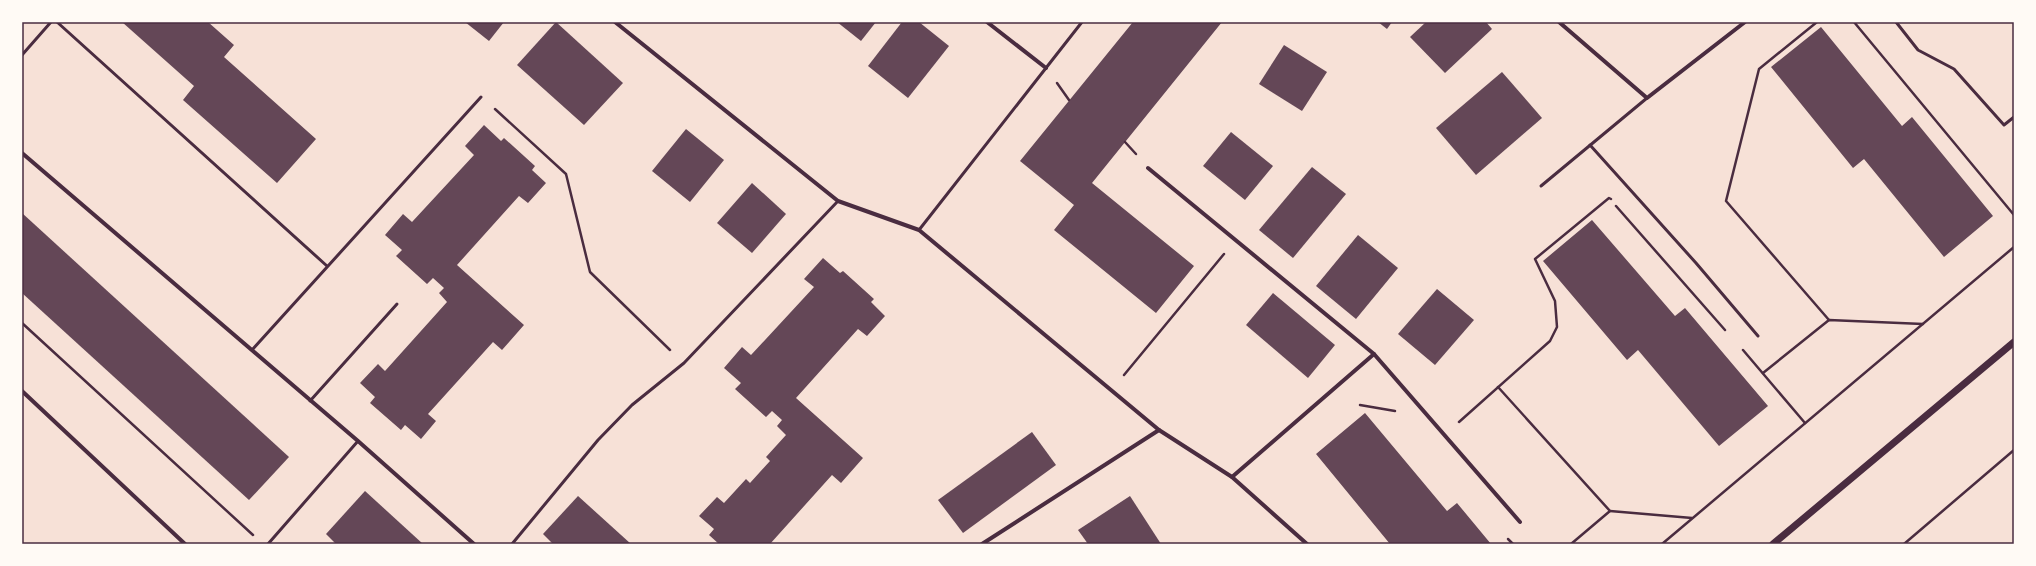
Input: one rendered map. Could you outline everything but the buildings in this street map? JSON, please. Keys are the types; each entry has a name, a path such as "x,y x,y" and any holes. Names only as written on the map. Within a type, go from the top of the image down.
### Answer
{"street":[{"path":"615,22 838,201 919,230 1159,430 1232,477 1307,544"},
{"path":"987,22 1046,68"},
{"path":"1559,22 1647,98 1745,22"},
{"path":"22,153 252,350 474,544"},
{"path":"1148,168 1374,354 1520,522"},
{"path":"1772,544 2014,342"},
{"path":"1232,477 1374,354"},
{"path":"22,391 185,544"},
{"path":"982,544 1159,430"}],"lane":[{"path":"22,55 51,22"},
{"path":"57,22 327,266"},
{"path":"919,230 1082,22"},
{"path":"1896,22 1918,50 1954,69 2004,125 2014,117"},
{"path":"252,350 481,96"},
{"path":"1541,186 1647,98"},
{"path":"1590,145 1696,263 1758,336"},
{"path":"512,544 603,435 632,405 684,363 838,201"},
{"path":"310,401 397,304"},
{"path":"268,544 358,442"}],"path":[{"path":"1817,22 1759,69 1726,201 1829,320"},
{"path":"1854,22 2014,215"},
{"path":"481,96 566,174 590,272 684,363"},
{"path":"1444,435 1550,341 1557,327 1555,301 1535,259 1609,198 1726,331"},
{"path":"1112,390 1235,240"},
{"path":"1662,544 2014,248"},
{"path":"1763,373 1829,320 1923,324"},
{"path":"22,323 256,539"},
{"path":"1742,349 1805,423"},
{"path":"1498,388 1610,511 1692,518"},
{"path":"1360,405 1394,410 1399,415"},
{"path":"1904,544 2014,450"},
{"path":"1571,544 1610,511"},
{"path":"1508,538 1513,544"}]}
